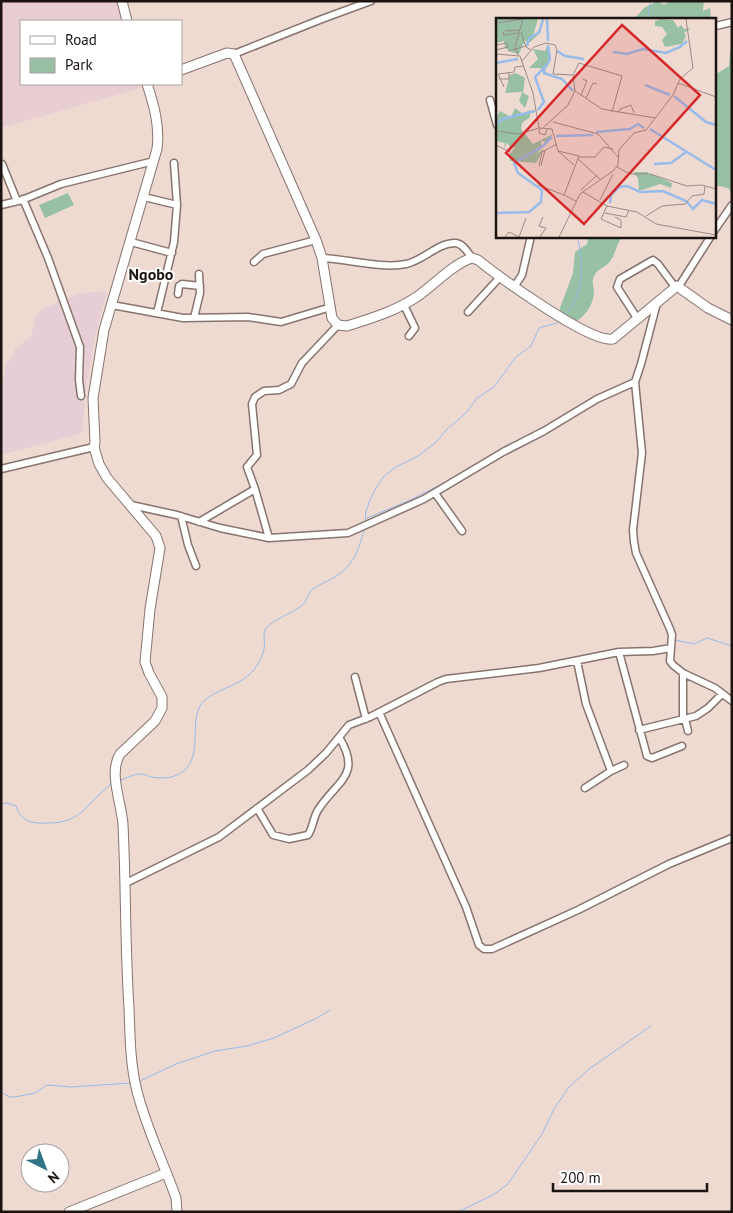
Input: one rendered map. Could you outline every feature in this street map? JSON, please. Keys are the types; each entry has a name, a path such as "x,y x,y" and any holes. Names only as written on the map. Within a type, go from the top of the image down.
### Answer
{"main road":[{"path":"122,1 128,20"},
{"path":"182,70 227,53 234,54 316,240 322,258 332,318 338,325 347,326 374,318 404,305 461,263 472,258 478,260 514,287 566,321 601,338 610,340 677,287 708,308 730,317"},
{"path":"148,85 155,111 158,134 157,149 104,330 92,411 96,442 94,447 103,473 159,542 160,553 150,609 145,662 149,673 159,689 163,702 160,715 118,757 115,776 122,811 130,1039 135,1082 144,1114 176,1198 177,1212"},
{"path":"70,1212 166,1173"}],"street":[{"path":"234,54 371,1"},
{"path":"716,26 732,22"},
{"path":"490,100 496,121"},
{"path":"1,205 20,200 61,184 154,161"},
{"path":"156,313 172,253 175,234 177,205 174,163"},
{"path":"2,164 48,258 80,347 79,380 81,396"},
{"path":"144,197 177,205"},
{"path":"716,228 732,205"},
{"path":"514,287 522,275 531,238"},
{"path":"637,318 617,287 620,280 654,260 677,287 710,238"},
{"path":"254,262 263,254 316,240"},
{"path":"131,242 172,253"},
{"path":"322,258 394,266 408,264 438,248 456,243 462,245 472,258"},
{"path":"194,318 200,293 199,274"},
{"path":"468,312 500,277"},
{"path":"178,294 179,286 182,284 200,286"},
{"path":"657,303 642,364 635,382 642,453 635,504 634,542 636,553 668,624 672,638 670,661 683,673 709,684 732,701"},
{"path":"112,305 183,318 248,317 280,322 330,307"},
{"path":"404,305 415,328 409,336"},
{"path":"269,538 247,467 257,455 251,410 253,400 264,390 279,390 291,384 302,363 338,325"},
{"path":"130,505 181,516 220,528 269,538 339,534 354,531 434,493 597,399 635,382"},
{"path":"1,469 94,447"},
{"path":"199,522 255,489"},
{"path":"434,493 462,531"},
{"path":"181,516 196,566"},
{"path":"126,883 219,837 308,770 326,753 349,725 366,719 446,679 539,668 618,652 653,651 671,648"},
{"path":"618,652 645,752 650,758 682,746"},
{"path":"577,661 586,704 612,771"},
{"path":"683,673 684,719 688,732"},
{"path":"355,677 366,719"},
{"path":"640,730 701,713 722,694"},
{"path":"379,712 466,907 479,945 484,949 492,949 544,926 669,864 732,838"},
{"path":"257,808 273,836 289,839 308,835 318,810 342,781 348,768 348,752 339,737"},
{"path":"585,788 624,765"}],"shaded area":[{"path":"1,1 125,1 131,20 20,20 20,85 140,85 141,88 1,128"},
{"path":"107,291 95,338 86,388 82,433 1,455 1,381 5,374 5,364 12,358 15,349 31,336 35,318 42,309 81,293"}],"green space":[{"path":"658,1 664,5 670,1 704,1 703,11 710,8 711,18 635,18 644,8"},
{"path":"732,49 732,193 728,188 716,187 716,70 718,73 729,66"},
{"path":"68,193 74,205 45,218 39,205"},
{"path":"588,238 622,238 611,260 594,276 594,295 591,304 587,312 577,321 568,318 560,308 573,273 575,252 587,244"}],"waterway":[{"path":"648,18 650,1"},
{"path":"565,315 572,307 576,298 581,278 582,267 577,238"},
{"path":"365,523 366,511 370,500 384,476 396,467 418,456 435,443 447,429 466,413 477,398 494,387 516,357 531,346 539,328 557,323 560,320"},
{"path":"621,385 634,376"},
{"path":"632,388 634,400"},
{"path":"577,408 595,397"},
{"path":"477,464 500,449 552,423"},
{"path":"636,474 639,451"},
{"path":"367,518 408,501 450,480"},
{"path":"119,781 138,774 165,778 178,775 185,770 193,756 197,715 203,702 251,673 263,652 264,632 267,627 274,621 296,610 306,601 313,589 346,569 357,551 364,529"},
{"path":"675,640 694,644 707,638 732,646"},
{"path":"1,804 7,803 16,806 19,814 30,822 54,823 65,821 81,813 111,784"},
{"path":"140,1081 176,1064 215,1051 247,1046 274,1038 330,1010"},
{"path":"458,1212 493,1195 508,1184 542,1134 554,1109 569,1087 589,1069 651,1026"},
{"path":"1,1092 10,1097 15,1097 35,1093 47,1085 71,1087 131,1083"}],"district":[{"name":"Ngobo","path":"151,274"}]}
